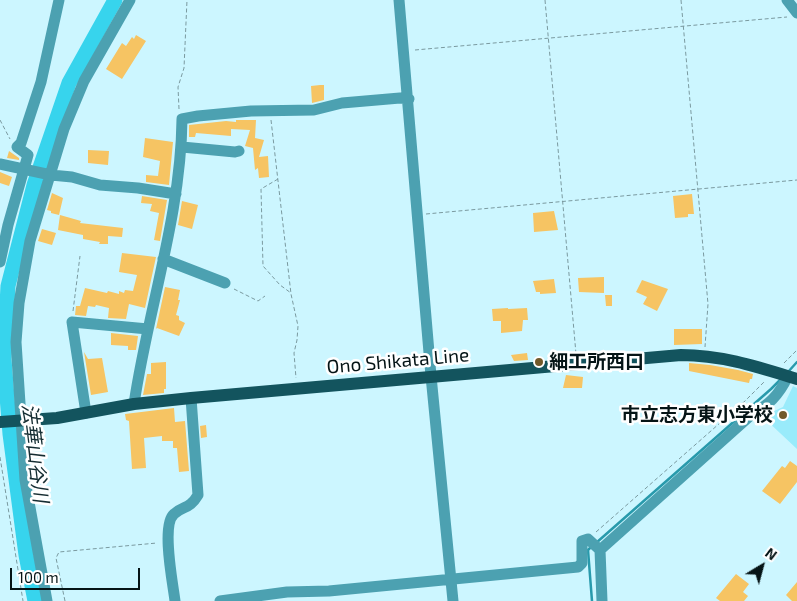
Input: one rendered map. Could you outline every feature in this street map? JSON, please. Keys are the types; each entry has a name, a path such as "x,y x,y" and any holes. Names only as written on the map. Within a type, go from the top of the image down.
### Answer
{"main road":[{"name":"Ono Shikata Line","path":"0,422 57,418 134,404 191,398 681,355 704,355 736,361 784,375"}],"street":[{"path":"0,262 23,169 28,156 17,147 21,143 41,82 59,0"},
{"path":"47,601 25,480 16,342 19,303 30,241 64,128 84,81 130,0"},
{"path":"399,0 409,99 431,376 453,601"},
{"path":"787,0 793,14"},
{"path":"134,404 176,194 182,147 182,119 251,111 314,110 342,103 400,98 409,99"},
{"path":"182,147 239,151"},
{"path":"0,164 51,175 72,177 100,185 176,194"},
{"path":"163,259 225,284"},
{"path":"86,413 72,322 148,329"},
{"path":"600,550 750,416 775,399 782,390 784,375"},
{"path":"174,601 168,542 169,521 174,514 192,504 198,495 191,398"},
{"path":"220,601 287,592 330,591 578,567 582,563 582,542 588,539 600,550 602,601"}],"path":[{"path":"182,119 178,107 178,87 184,68 187,0"},
{"path":"545,0 577,364"},
{"path":"681,0 708,304 704,355"},
{"path":"404,51 683,26 793,14"},
{"path":"270,112 291,294 298,326 294,353 297,388"},
{"path":"0,120 4,130 17,147"},
{"path":"278,180 261,189 263,197 263,266 291,294"},
{"path":"418,214 797,180"},
{"path":"72,322 80,256"},
{"path":"225,284 258,301 265,296"},
{"path":"588,539 744,402 784,375 797,350"},
{"path":"0,456 23,601"},
{"path":"65,601 56,558 59,552 168,542"}],"shaded area":[{"name":"市立志方東小学校","path":"793,386 797,388 797,449 764,418 783,407"}],"building":[{"path":"136,35 146,41 122,79 106,69 122,43 126,46 132,37 134,39"},
{"path":"324,85 324,100 312,103 311,86"},
{"path":"236,120 256,120 255,138 264,140 259,157 268,156 269,177 259,178 258,168 255,170 253,148 245,146 250,130 231,129 231,136 196,133 195,137 189,137 189,125 226,121 236,122"},
{"path":"145,138 173,142 169,185 146,182 146,175 158,176 160,161 143,157"},
{"path":"88,150 109,151 108,165 88,163"},
{"path":"9,151 19,158 19,160 7,158"},
{"path":"0,172 12,177 9,186 0,183"},
{"path":"52,193 63,198 59,215 47,210"},
{"path":"692,194 694,214 688,214 688,217 675,218 673,196"},
{"path":"142,196 167,200 160,241 154,240 159,213 150,211 152,204 141,203"},
{"path":"182,201 198,205 192,229 178,225"},
{"path":"554,211 558,230 534,232 533,213"},
{"path":"60,215 81,221 80,223 123,228 122,237 108,236 108,244 99,244 100,242 83,239 83,235 58,230"},
{"path":"42,229 56,233 52,245 38,241"},
{"path":"122,253 156,257 145,308 129,304 126,319 108,318 109,308 96,305 95,307 88,306 86,316 75,315 76,306 80,306 85,288 119,294 119,291 124,293 125,290 133,291 137,275 119,272"},
{"path":"604,277 604,293 579,292 578,278"},
{"path":"554,279 556,293 540,294 540,292 536,292 533,281"},
{"path":"642,280 668,289 657,311 643,304 647,297 636,292"},
{"path":"165,287 180,290 178,300 180,300 176,315 179,316 179,320 185,323 179,336 156,329"},
{"path":"605,295 612,295 612,306 606,306"},
{"path":"527,308 528,320 523,320 522,331 501,333 501,321 493,321 492,309"},
{"path":"674,329 702,329 702,344 674,345"},
{"path":"111,333 138,336 136,350 128,350 128,346 111,345"},
{"path":"84,352 88,359 102,358 108,392 91,395"},
{"path":"527,353 528,360 514,361 511,355"},
{"path":"166,362 166,389 164,389 164,393 143,395 147,374 151,374 151,363"},
{"path":"689,363 738,370 753,374 752,379 750,379 749,383 689,371"},
{"path":"566,375 583,377 582,388 563,388"},
{"path":"174,408 175,422 185,421 189,471 179,472 177,448 173,448 173,441 162,441 162,436 144,438 146,468 132,469 129,421 126,420 125,414"},
{"path":"206,425 207,437 201,438 200,426"},
{"path":"790,461 797,466 797,482 780,504 762,491 782,466 785,468"},
{"path":"736,574 749,584 743,592 748,596 744,601 720,601 716,598"},
{"path":"797,582 797,601 792,601 786,595"}],"waterway":[{"name":"法華山谷川","path":"35,601 26,555 10,434 4,359 8,286 34,185 69,83 115,0"},
{"path":"788,372 797,362"},
{"path":"596,543 781,379"},
{"path":"591,547 588,550 592,601"}],"place":[{"name":"細工所西口","path":"539,362"},
{"name":"市立志方東小学校","path":"783,415"}]}
